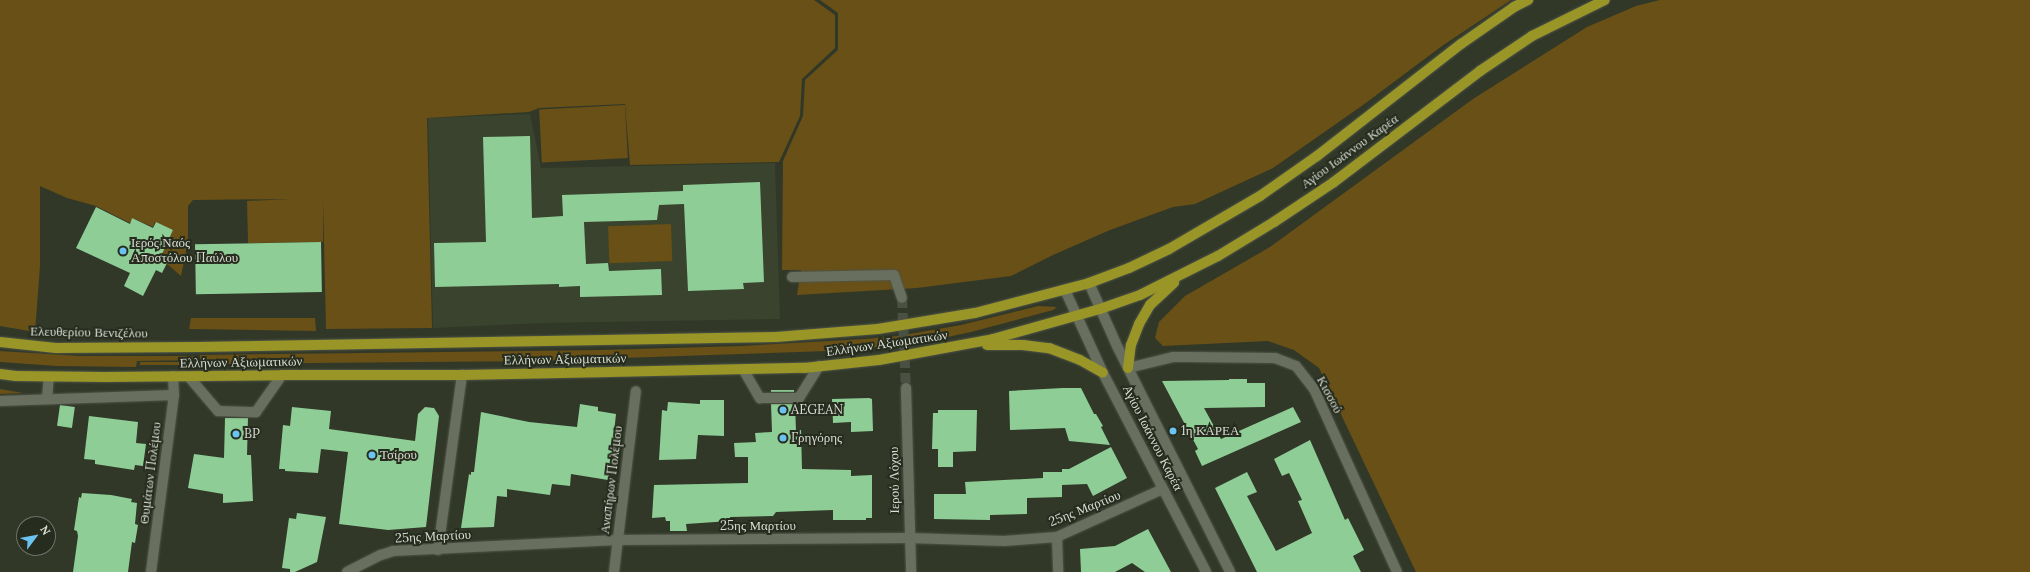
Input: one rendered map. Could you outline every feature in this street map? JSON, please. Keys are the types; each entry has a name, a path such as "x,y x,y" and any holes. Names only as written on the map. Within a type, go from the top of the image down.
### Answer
{"main road":[{"name":"Αγίου Ιωάννου Καρέα","path":"1065,290 1129,268 1169,249 1260,196 1317,156 1461,44 1514,7 1528,0"},
{"name":"Αγίου Ιωάννου Καρέα","path":"1076,316 1140,295 1181,276 1274,222 1334,182 1480,71 1525,41 1605,0"},
{"path":"1128,368 1131,345 1142,318 1150,305 1181,276"},
{"name":"Ελλήνων Αξιωματικών","path":"177,347 776,337 828,334 878,329 975,314 1065,290"},
{"name":"Ελλήνων Αξιωματικών","path":"49,376 189,377 282,375 462,375 818,366 879,360 969,345 1076,316"},
{"name":"Ελευθερίου Βενιζέλου","path":"0,342 56,348 177,347"},
{"path":"969,345 1038,346 1061,352 1103,373"},
{"path":"0,374 49,376"}],"street":[{"path":"792,277 894,275 902,298"},
{"name":"Αγίου Ιωάννου Καρέα","path":"1089,283 1128,368 1230,572"},
{"name":"Αγίου Ιωάννου Καρέα","path":"1065,290 1103,373 1206,572"},
{"name":"Κισσού","path":"1128,368 1173,357 1275,358 1296,366 1314,389 1397,572"},
{"path":"743,368 760,398 799,398 818,366"},
{"path":"189,377 218,412 256,412 282,375"},
{"path":"438,550 462,375"},
{"path":"47,398 49,376"},
{"name":"Θυµάτων Πολέµου","path":"151,572 174,395 174,376"},
{"name":"Ιερού Λόχου","path":"906,388 911,572"},
{"name":"Αναπήρων Πολέμου","path":"614,572 636,391"},
{"path":"0,401 47,398 174,395"},
{"name":"25ης Μαρτίου","path":"347,572 387,553 617,540 909,538 1004,541 1057,537 1163,489"},
{"path":"1057,537 1058,572"}],"shaded area":[{"path":"0,0 814,0 835,15 835,48 802,79 800,116 779,162 630,165 625,104 539,108 529,112 427,118 432,328 326,329 323,199 323,242 248,243 247,201 292,199 193,200 188,206 188,242 181,276 167,264 170,257 162,253 173,230 155,222 153,227 132,218 130,223 96,206 67,198 40,186 40,266 35,332 0,326"},
{"path":"820,0 1511,0 1442,46 1363,105 1273,168 1195,204 1173,207 1110,230 1053,255 1011,276 917,288 797,295 801,270 782,270 783,161 803,116 805,80 838,50 838,13"},
{"path":"1660,0 2030,0 2030,572 1416,572 1319,368 1294,350 1268,341 1163,346 1155,338 1159,322 1185,296 1270,247 1473,99 1587,27 1636,6"},
{"path":"625,105 628,158 542,162 539,110"},
{"path":"530,114 541,168 775,163 780,319 543,323 433,328 428,118"},
{"path":"671,224 672,261 609,263 608,226"},
{"path":"1038,306 1057,307 1053,310 971,332 924,342 857,350 532,361 200,364 200,355 602,350 741,346 865,339 898,336 961,325"},
{"path":"191,318 315,318 316,331 189,329"},
{"path":"0,351 80,356 195,356 195,360 137,361 136,367 57,366 0,362"},
{"path":"140,362 195,362 195,365 140,365"},
{"path":"0,389 23,393 0,394"}],"building":[{"path":"530,136 532,218 563,216 562,195 683,191 683,185 760,182 764,282 743,283 744,289 688,291 684,204 659,205 657,220 584,222 586,264 608,263 609,271 661,269 662,295 580,297 580,286 559,287 559,284 435,287 434,243 486,242 483,137"},
{"name":"Ιερός Ναός Αποστόλου Παύλου","path":"96,207 130,224 132,218 153,228 156,222 173,230 162,254 170,257 162,273 156,270 143,296 124,286 130,273 76,248"},
{"path":"321,242 322,292 196,294 195,244"},
{"path":"1247,379 1247,383 1265,383 1265,407 1204,408 1221,439 1293,407 1301,422 1202,466 1195,451 1198,449 1162,381"},
{"path":"1081,388 1094,414 1096,414 1103,426 1101,427 1110,445 1069,441 1065,428 1010,430 1009,391"},
{"path":"771,390 794,390 794,392 771,392"},
{"path":"832,399 872,399 873,431 851,432 851,422 833,423"},
{"path":"700,400 724,400 724,436 698,435 696,459 659,460 662,410 667,411 668,402 700,404"},
{"path":"580,404 598,407 598,411 616,414 614,433 619,434 616,457 611,456 608,480 571,474 570,486 552,484 550,495 507,489 507,497 497,496 494,527 461,528 469,474 471,475 471,472 474,472 481,412 529,422 577,427"},
{"path":"771,404 795,404 796,431 801,430 802,469 851,470 851,476 872,475 872,518 866,518 866,520 833,520 833,510 776,512 773,516 730,517 730,521 686,524 687,531 670,531 670,521 666,521 665,517 652,518 654,485 748,483 748,457 735,457 734,443 756,442 755,433 772,432"},
{"path":"60,405 75,407 72,428 57,426"},
{"path":"292,407 331,411 329,429 415,441 418,414 425,407 434,408 439,416 426,527 388,530 339,524 348,452 321,449 318,473 285,471 285,469 279,469 283,425 290,426"},
{"path":"938,410 977,410 976,451 953,452 953,467 938,467 938,449 932,449 933,413 938,413"},
{"path":"89,416 138,422 136,443 146,444 143,466 135,465 134,470 95,464 95,460 84,459"},
{"path":"225,418 248,418 247,455 251,455 253,501 223,503 223,494 188,488 194,454 224,458"},
{"path":"1310,440 1345,520 1348,518 1364,550 1353,556 1361,572 1257,572 1215,488 1247,472 1257,492 1247,496 1276,551 1312,533 1298,501 1302,500 1289,473 1282,476 1274,459"},
{"path":"1111,447 1127,478 1093,496 1087,484 1062,485 1062,497 1027,498 1027,514 990,515 990,520 934,519 934,494 966,494 965,482 1043,478 1043,472 1062,472 1062,469 1069,469"},
{"path":"82,493 111,495 132,499 131,502 137,503 135,524 138,525 135,543 132,542 128,572 73,572 78,536 77,531 74,530 79,497 81,498"},
{"path":"297,513 326,517 317,562 295,572 290,572 290,569 282,568 289,518 296,519"},
{"path":"1148,529 1171,572 1145,572 1132,563 1115,572 1081,572 1080,549 1115,546"}],"tunnel":[{"path":"902,298 906,388"}],"place":[{"name":"Ιερός Ναός Αποστόλου Παύλου","path":"123,251"},
{"name":"AEGEAN","path":"783,410"},
{"name":"1η ΚΑΡΕΑ","path":"1173,431"},
{"name":"BP","path":"236,434"},
{"name":"Γρηγόρης","path":"783,438"},
{"name":"Τσίρου","path":"372,455"}]}
